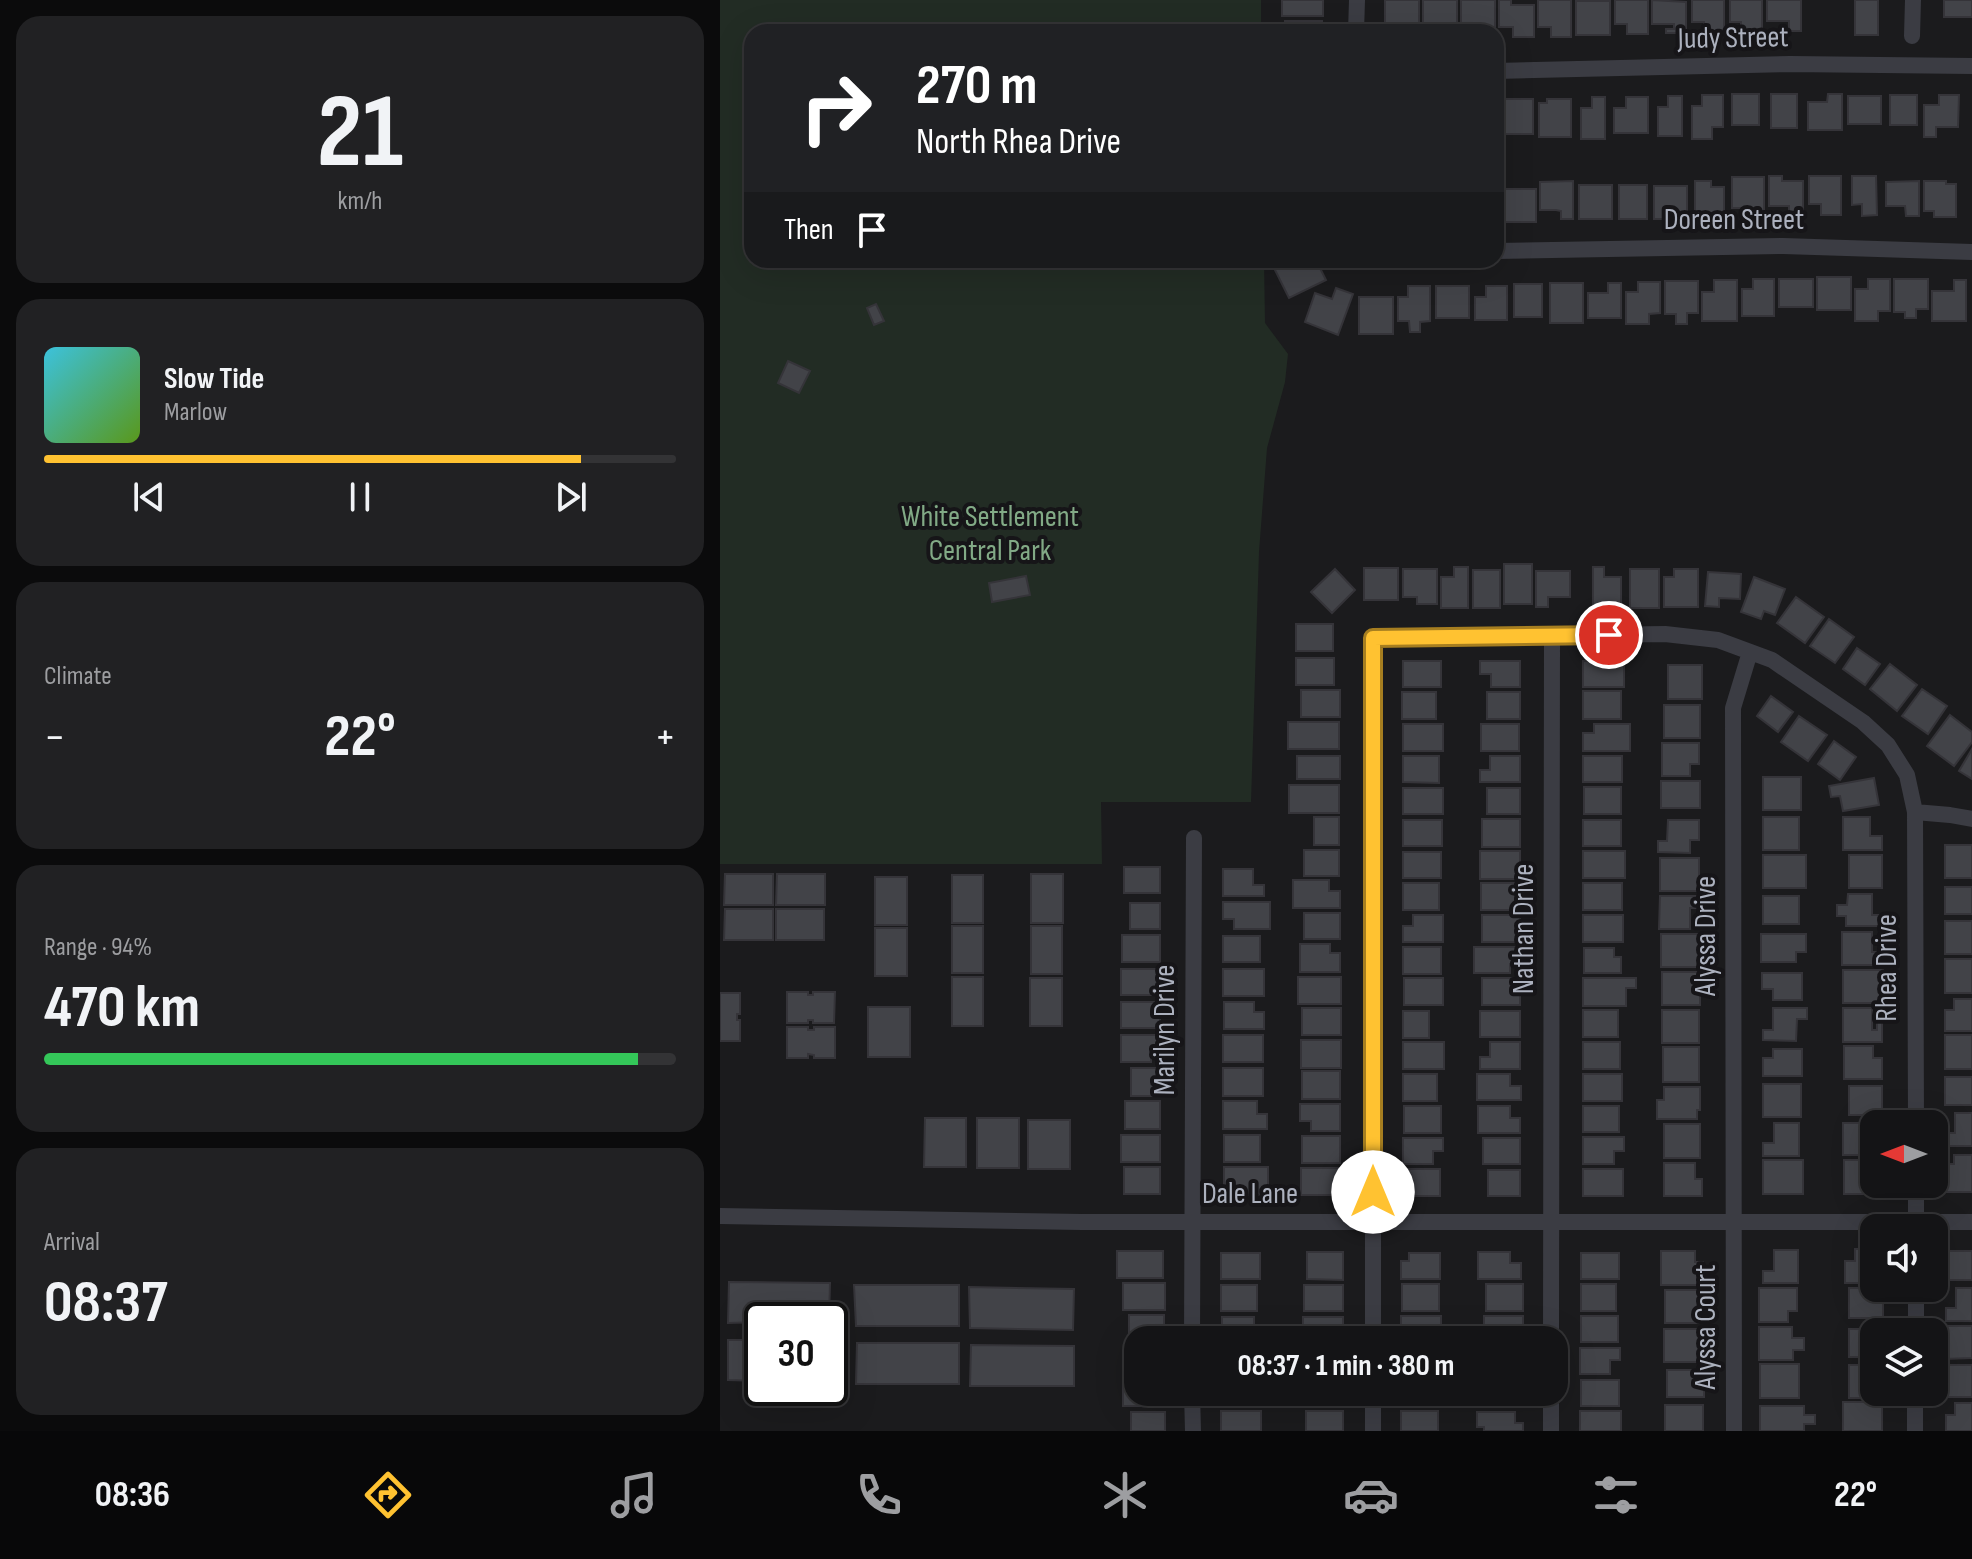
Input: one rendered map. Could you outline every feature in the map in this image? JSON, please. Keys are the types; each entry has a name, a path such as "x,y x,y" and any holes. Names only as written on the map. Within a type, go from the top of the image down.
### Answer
{"street":[{"path":"1356,24 1357,0"},
{"path":"1912,36 1913,0"},
{"name":"Judy Street","path":"1504,71 1790,64 1972,66"},
{"name":"Doreen Street","path":"1504,251 1783,246 1972,252"},
{"name":"Rhea Drive","path":"1373,1222 1373,638 1665,634 1718,640 1772,660 1863,722 1888,745 1907,775 1915,812 1916,1110"},
{"name":"Nathan Drive","path":"1551,1326 1552,636"},
{"name":"Alyssa Drive","path":"1734,1222 1733,708 1750,652"},
{"path":"1915,812 1972,819"},
{"name":"Marilyn Drive","path":"1192,1326 1194,838"},
{"name":"Dale Lane","path":"720,1216 1192,1222 1860,1224"},
{"path":"1373,1222 1373,1326"},
{"name":"Alyssa Court","path":"1734,1222 1734,1431"},
{"name":"Dale Lane","path":"1948,1223 1972,1222"},
{"path":"1192,1406 1193,1431"},
{"path":"1373,1406 1373,1431"},
{"path":"1551,1406 1551,1431"},
{"path":"1915,1406 1915,1431"}],"green space":[{"name":"White Settlement Central Park","path":"720,0 1261,0 1261,24 744,24 744,268 1264,268 1265,323 1288,354 1285,382 1267,448 1259,552 1251,802 1101,802 1102,864 720,864"}],"building":[{"path":"1282,0 1323,0 1323,16 1282,16"},
{"path":"1385,0 1419,0 1419,24 1385,24"},
{"path":"1423,0 1457,0 1457,24 1423,24"},
{"path":"1461,0 1495,0 1495,24 1461,24"},
{"path":"1499,0 1511,0 1511,5 1534,5 1534,37 1513,37 1513,27 1499,24"},
{"path":"1538,0 1571,0 1571,37 1551,37 1551,27 1538,27"},
{"path":"1615,0 1648,0 1648,34 1627,34 1627,24 1615,24"},
{"path":"1652,0 1686,2 1686,33 1666,33 1666,29 1674,29 1674,24 1652,24"},
{"path":"1692,0 1724,0 1724,33 1704,33 1704,22 1692,22"},
{"path":"1730,0 1762,0 1762,30 1741,30 1741,22 1730,22"},
{"path":"1767,0 1801,0 1801,31 1789,31 1789,21 1767,21"},
{"path":"1855,0 1878,0 1878,35 1855,35"},
{"path":"1944,0 1972,0 1972,17 1944,17"},
{"path":"1576,1 1610,1 1610,35 1576,35"},
{"path":"1285,21 1322,21 1322,24 1285,24"},
{"path":"1732,94 1759,94 1759,125 1732,125"},
{"path":"1771,94 1797,94 1797,128 1771,128"},
{"path":"1828,94 1842,94 1842,130 1808,130 1808,102 1827,102"},
{"path":"1702,95 1723,95 1723,127 1712,127 1712,139 1692,139 1692,106 1702,106"},
{"path":"1890,95 1917,95 1917,125 1890,125"},
{"path":"1939,95 1959,95 1958,127 1936,127 1936,137 1924,137 1924,105 1939,105"},
{"path":"1668,96 1682,96 1682,136 1658,136 1658,107 1668,107"},
{"path":"1848,96 1881,96 1881,124 1848,124"},
{"path":"1592,97 1605,97 1605,139 1581,139 1581,108 1592,108"},
{"path":"1626,97 1648,97 1648,133 1614,133 1614,108 1626,108"},
{"path":"1504,99 1533,99 1533,134 1504,134"},
{"path":"1547,99 1571,99 1571,137 1539,137 1539,103 1547,103"},
{"path":"1769,176 1782,176 1782,181 1803,181 1803,216 1789,216 1789,206 1769,206"},
{"path":"1809,176 1841,176 1841,215 1821,215 1821,204 1809,204"},
{"path":"1852,176 1876,176 1877,215 1862,216 1862,204 1852,205"},
{"path":"1732,177 1764,177 1764,216 1742,216 1742,208 1732,208"},
{"path":"1573,181 1573,219 1561,219 1561,211 1540,210 1540,182"},
{"path":"1695,181 1711,181 1711,187 1724,187 1724,218 1695,218"},
{"path":"1919,181 1919,216 1906,216 1905,206 1886,206 1886,182"},
{"path":"1924,181 1956,184 1956,217 1934,217 1934,211 1924,211"},
{"path":"1579,185 1612,185 1612,219 1579,219"},
{"path":"1619,185 1647,185 1647,219 1619,219"},
{"path":"1654,186 1687,186 1687,219 1654,219"},
{"path":"1504,189 1536,189 1536,222 1504,222"},
{"path":"1274,268 1320,268 1326,280 1289,298"},
{"path":"1817,277 1851,277 1851,310 1817,310"},
{"path":"1753,279 1774,279 1774,316 1742,316 1742,289 1753,289"},
{"path":"1779,279 1813,279 1813,307 1779,307"},
{"path":"1868,279 1890,279 1890,311 1878,311 1878,321 1855,321 1855,289 1868,289"},
{"path":"1894,279 1928,279 1928,309 1916,309 1916,318 1905,318 1905,312 1894,312"},
{"path":"1714,280 1737,280 1737,321 1702,321 1702,292 1714,292"},
{"path":"1954,280 1966,280 1966,321 1932,321 1932,291 1954,291"},
{"path":"1665,281 1698,281 1698,313 1687,313 1687,324 1676,324 1676,314 1665,314"},
{"path":"1638,282 1660,282 1660,313 1649,314 1649,324 1626,324 1626,292 1638,292"},
{"path":"1550,283 1583,283 1583,323 1550,323"},
{"path":"1608,283 1621,283 1621,318 1588,318 1588,293 1608,293"},
{"path":"1514,284 1542,284 1542,317 1514,317"},
{"path":"1408,286 1430,286 1430,321 1420,322 1420,332 1410,332 1409,321 1398,321 1398,297 1408,297"},
{"path":"1436,286 1469,286 1469,318 1436,318"},
{"path":"1486,286 1507,286 1507,320 1475,320 1475,297 1486,297"},
{"path":"1336,288 1353,294 1338,335 1305,322 1315,293 1332,299"},
{"path":"1359,297 1393,297 1393,334 1359,334"},
{"path":"876,304 884,321 874,325 867,308"},
{"path":"788,361 810,371 799,393 778,383"},
{"path":"1504,564 1532,564 1532,604 1504,604"},
{"path":"1454,567 1468,567 1468,608 1441,608 1441,577 1454,577"},
{"path":"1593,567 1604,567 1604,577 1621,577 1621,608 1593,608"},
{"path":"1364,568 1398,568 1398,600 1364,600"},
{"path":"1335,569 1355,590 1332,613 1311,592"},
{"path":"1403,569 1437,569 1437,604 1417,604 1417,597 1403,597"},
{"path":"1630,569 1659,569 1659,608 1630,608"},
{"path":"1674,569 1698,569 1698,607 1664,607 1664,577 1674,577"},
{"path":"1473,570 1500,570 1500,608 1473,608"},
{"path":"1536,571 1570,571 1570,597 1548,597 1548,607 1536,607"},
{"path":"1708,572 1741,574 1740,599 1719,598 1719,607 1705,606"},
{"path":"1026,576 1030,595 992,602 989,583"},
{"path":"1754,577 1785,589 1775,615 1764,611 1761,619 1741,612"},
{"path":"1796,597 1824,617 1805,643 1777,623"},
{"path":"1829,619 1854,637 1835,663 1810,646"},
{"path":"1296,624 1333,624 1333,651 1296,651"},
{"path":"1857,648 1880,664 1865,685 1843,669"},
{"path":"1296,658 1334,658 1334,685 1296,685"},
{"path":"1403,661 1441,661 1441,687 1403,687"},
{"path":"1480,661 1520,661 1520,687 1491,687 1491,674 1480,674"},
{"path":"1583,661 1624,661 1624,687 1583,687"},
{"path":"1890,664 1917,685 1897,711 1870,689"},
{"path":"1668,665 1702,665 1702,699 1668,699"},
{"path":"1922,689 1947,706 1928,734 1902,716"},
{"path":"1301,690 1340,690 1340,717 1301,717"},
{"path":"1583,691 1621,691 1621,719 1583,719"},
{"path":"1402,692 1436,692 1436,719 1402,719"},
{"path":"1487,692 1520,692 1520,719 1487,719"},
{"path":"1771,696 1793,712 1778,732 1757,716"},
{"path":"1664,705 1700,705 1700,738 1664,738"},
{"path":"1950,715 1972,732 1972,742 1954,766 1927,746"},
{"path":"1799,716 1827,735 1808,761 1781,742"},
{"path":"1288,722 1339,722 1339,749 1288,749"},
{"path":"1403,724 1443,724 1443,751 1403,751"},
{"path":"1481,724 1519,724 1519,751 1481,751"},
{"path":"1594,724 1630,724 1630,751 1583,751 1583,733 1594,733"},
{"path":"1834,741 1856,757 1840,780 1818,764"},
{"path":"1662,743 1699,743 1699,764 1690,764 1690,776 1662,776"},
{"path":"1972,749 1972,779 1959,771"},
{"path":"1297,756 1340,756 1340,779 1297,779"},
{"path":"1403,756 1439,756 1439,783 1403,782"},
{"path":"1490,756 1520,756 1520,782 1480,782 1480,770 1490,770"},
{"path":"1583,756 1622,756 1622,782 1583,782"},
{"path":"1763,777 1801,777 1801,810 1763,810"},
{"path":"1874,778 1879,805 1843,811 1840,796 1831,797 1829,786"},
{"path":"1661,781 1700,781 1700,808 1661,808"},
{"path":"1289,785 1339,785 1339,813 1289,813"},
{"path":"1584,787 1621,787 1621,814 1584,814"},
{"path":"1403,788 1443,788 1443,814 1403,814"},
{"path":"1487,788 1520,788 1520,814 1487,814"},
{"path":"1314,817 1339,817 1339,845 1314,845"},
{"path":"1763,817 1799,817 1799,850 1763,850"},
{"path":"1843,817 1870,817 1870,836 1882,836 1882,850 1843,850"},
{"path":"1482,819 1520,819 1520,847 1482,847"},
{"path":"1403,820 1442,820 1442,846 1403,846"},
{"path":"1583,820 1621,820 1621,846 1583,846"},
{"path":"1668,820 1699,820 1699,840 1690,840 1690,853 1658,852 1658,841 1667,841"},
{"path":"1945,845 1972,845 1972,878 1945,878"},
{"path":"1304,850 1339,850 1339,876 1304,876"},
{"path":"1480,851 1520,851 1520,879 1480,879"},
{"path":"1583,851 1625,851 1625,878 1583,878"},
{"path":"1403,852 1441,852 1441,878 1403,878"},
{"path":"1763,855 1806,855 1806,888 1763,888"},
{"path":"1849,855 1882,855 1882,888 1849,888"},
{"path":"1660,858 1699,858 1699,891 1660,891"},
{"path":"1124,867 1160,867 1160,893 1124,893"},
{"path":"1223,869 1253,869 1253,885 1264,885 1264,896 1223,896"},
{"path":"725,874 773,874 773,905 724,905"},
{"path":"777,874 825,874 825,905 776,905"},
{"path":"1031,874 1063,874 1063,923 1031,923"},
{"path":"952,875 983,875 983,923 952,923"},
{"path":"875,877 907,877 907,925 875,925"},
{"path":"1293,880 1329,880 1329,891 1340,891 1340,908 1293,908"},
{"path":"1403,883 1439,883 1439,910 1403,910"},
{"path":"1481,883 1520,883 1520,910 1481,910"},
{"path":"1583,883 1622,883 1622,910 1583,910"},
{"path":"1945,887 1972,887 1972,914 1945,914"},
{"path":"1848,894 1872,894 1872,915 1882,915 1882,926 1846,926 1846,916 1837,916 1837,905 1847,905"},
{"path":"1660,896 1700,896 1700,908 1690,908 1690,929 1659,929"},
{"path":"1763,896 1799,896 1799,924 1763,924"},
{"path":"1223,902 1270,902 1270,929 1234,929 1234,919 1223,919"},
{"path":"1130,903 1160,903 1160,929 1130,929"},
{"path":"725,909 773,909 773,940 724,940"},
{"path":"776,909 824,909 824,940 776,940"},
{"path":"1304,913 1340,913 1340,939 1304,939"},
{"path":"1413,915 1443,915 1443,942 1403,942 1403,926 1413,926"},
{"path":"1482,915 1520,915 1520,942 1482,942"},
{"path":"1583,915 1623,915 1623,942 1583,942"},
{"path":"1945,921 1972,921 1972,954 1945,954"},
{"path":"952,926 983,926 983,973 952,973"},
{"path":"1031,926 1062,926 1062,974 1031,974"},
{"path":"875,928 907,928 907,976 875,976"},
{"path":"1842,932 1872,932 1872,952 1883,952 1883,965 1842,965"},
{"path":"1661,934 1699,934 1699,967 1661,967"},
{"path":"1761,934 1806,934 1806,952 1796,952 1796,962 1761,962"},
{"path":"1122,935 1160,935 1160,962 1122,962"},
{"path":"1223,936 1260,936 1260,962 1223,962"},
{"path":"1300,944 1330,944 1330,953 1340,953 1340,972 1300,972"},
{"path":"1403,947 1441,947 1441,974 1403,974"},
{"path":"1474,947 1520,947 1520,964 1510,964 1510,973 1474,973"},
{"path":"1584,948 1614,948 1614,957 1621,957 1621,973 1584,973"},
{"path":"1945,959 1972,959 1972,993 1945,993"},
{"path":"1121,969 1160,969 1160,995 1121,995"},
{"path":"1223,969 1264,969 1264,996 1223,996"},
{"path":"1843,970 1883,970 1883,1003 1843,1003"},
{"path":"1662,972 1700,972 1700,1005 1662,1005"},
{"path":"1762,973 1802,973 1802,1000 1773,1000 1773,989 1762,989"},
{"path":"952,977 983,977 983,1026 952,1026"},
{"path":"1298,977 1341,977 1341,1004 1298,1004"},
{"path":"1030,978 1062,978 1062,1026 1030,1026"},
{"path":"1404,978 1443,978 1443,1005 1404,1005"},
{"path":"1482,978 1520,978 1520,1005 1482,1005"},
{"path":"1583,978 1636,978 1636,988 1626,988 1626,1006 1583,1006"},
{"path":"787,992 808,992 808,995 813,995 813,992 835,992 834,1023 813,1023 813,1020 808,1020 808,1023 787,1023"},
{"path":"720,993 740,993 737,1020 740,1020 740,1041 720,1041"},
{"path":"1954,999 1972,999 1972,1031 1945,1031 1945,1010 1954,1010"},
{"path":"1121,1002 1160,1002 1160,1028 1121,1028"},
{"path":"1224,1002 1254,1002 1254,1012 1264,1012 1264,1029 1224,1029"},
{"path":"868,1007 910,1007 910,1057 868,1057"},
{"path":"1302,1008 1341,1008 1341,1035 1302,1035"},
{"path":"1773,1008 1807,1008 1807,1019 1797,1019 1796,1041 1763,1040 1763,1030 1773,1030"},
{"path":"1843,1008 1872,1008 1872,1030 1877,1030 1877,1021 1882,1021 1882,1042 1843,1042"},
{"path":"1583,1010 1618,1010 1618,1037 1583,1037"},
{"path":"1662,1010 1699,1010 1699,1043 1662,1043"},
{"path":"1403,1011 1429,1011 1429,1038 1403,1038"},
{"path":"1480,1011 1520,1011 1520,1037 1480,1037"},
{"path":"787,1027 814,1030 814,1027 835,1027 835,1058 814,1058 814,1055 808,1054 808,1058 787,1058"},
{"path":"1121,1035 1161,1035 1161,1051 1151,1051 1151,1062 1121,1062"},
{"path":"1223,1035 1263,1035 1263,1062 1223,1062"},
{"path":"1945,1035 1972,1035 1972,1069 1945,1069"},
{"path":"1301,1040 1341,1040 1341,1068 1301,1068"},
{"path":"1403,1042 1444,1042 1444,1069 1403,1069"},
{"path":"1490,1042 1520,1042 1520,1069 1480,1069 1480,1057 1490,1057"},
{"path":"1583,1042 1620,1042 1620,1069 1583,1069"},
{"path":"1844,1046 1873,1046 1873,1058 1882,1058 1882,1079 1844,1079"},
{"path":"1663,1047 1699,1047 1699,1082 1663,1082"},
{"path":"1773,1049 1802,1049 1802,1076 1763,1076 1763,1058 1773,1058"},
{"path":"1131,1068 1161,1068 1161,1096 1131,1096"},
{"path":"1223,1068 1263,1068 1263,1096 1223,1096"},
{"path":"1302,1071 1340,1071 1340,1099 1302,1099"},
{"path":"1403,1074 1437,1074 1437,1101 1403,1101"},
{"path":"1477,1074 1510,1074 1510,1086 1521,1086 1521,1100 1477,1100"},
{"path":"1583,1074 1622,1074 1622,1101 1583,1101"},
{"path":"1945,1077 1972,1077 1972,1105 1945,1105"},
{"path":"1763,1084 1801,1084 1801,1117 1763,1117"},
{"path":"1849,1086 1882,1086 1882,1110 1860,1110 1860,1115 1849,1115"},
{"path":"1664,1087 1700,1087 1697,1119 1657,1119 1657,1100 1664,1100"},
{"path":"1125,1101 1160,1101 1160,1129 1125,1129"},
{"path":"1223,1101 1257,1101 1257,1114 1267,1114 1267,1129 1223,1129"},
{"path":"1300,1104 1340,1104 1340,1131 1311,1131 1311,1121 1300,1121"},
{"path":"1404,1106 1441,1106 1441,1133 1404,1133"},
{"path":"1478,1106 1510,1106 1510,1118 1520,1118 1520,1133 1478,1133"},
{"path":"1583,1106 1619,1106 1619,1132 1583,1132"},
{"path":"1955,1113 1972,1113 1972,1146 1948,1146 1948,1133 1955,1133"},
{"path":"925,1118 966,1118 966,1167 924,1167"},
{"path":"977,1118 1019,1118 1019,1168 977,1168"},
{"path":"1028,1120 1070,1120 1070,1169 1028,1169"},
{"path":"1774,1123 1799,1123 1799,1156 1763,1156 1763,1143 1774,1143"},
{"path":"1843,1123 1860,1123 1860,1155 1843,1155"},
{"path":"1664,1124 1700,1124 1700,1158 1664,1158"},
{"path":"1121,1135 1160,1135 1160,1162 1121,1162"},
{"path":"1224,1135 1260,1135 1260,1162 1224,1162"},
{"path":"1302,1136 1340,1136 1340,1163 1302,1163"},
{"path":"1583,1137 1624,1137 1624,1151 1614,1151 1614,1164 1583,1164"},
{"path":"1403,1138 1443,1138 1443,1151 1433,1151 1433,1164 1403,1164"},
{"path":"1483,1138 1520,1138 1520,1164 1483,1164"},
{"path":"1954,1155 1972,1155 1972,1192 1948,1192 1948,1164 1954,1164"},
{"path":"1763,1160 1803,1160 1803,1194 1763,1194"},
{"path":"1844,1160 1860,1160 1860,1194 1844,1194"},
{"path":"1664,1163 1695,1163 1695,1179 1702,1179 1702,1196 1664,1196"},
{"path":"1124,1167 1160,1167 1160,1194 1124,1194"},
{"path":"1224,1167 1268,1167 1268,1195 1224,1195"},
{"path":"1301,1168 1341,1168 1341,1195 1301,1195"},
{"path":"1403,1169 1440,1169 1440,1196 1403,1196"},
{"path":"1583,1169 1623,1169 1623,1196 1583,1196"},
{"path":"1488,1170 1520,1170 1520,1196 1488,1196"},
{"path":"1855,1249 1860,1249 1860,1283 1845,1283 1845,1261 1855,1261"},
{"path":"1774,1250 1798,1250 1798,1283 1763,1283 1763,1271 1774,1271"},
{"path":"1117,1251 1163,1251 1163,1278 1117,1278"},
{"path":"1661,1251 1695,1251 1695,1262 1703,1262 1703,1285 1661,1285"},
{"path":"1948,1251 1972,1251 1972,1280 1948,1280"},
{"path":"1307,1252 1343,1252 1343,1280 1307,1279"},
{"path":"1478,1252 1510,1252 1510,1263 1521,1263 1521,1279 1478,1279"},
{"path":"1221,1253 1260,1253 1260,1279 1221,1279"},
{"path":"1409,1253 1440,1253 1440,1279 1401,1279 1401,1261 1409,1261"},
{"path":"1581,1253 1619,1253 1619,1279 1581,1279"},
{"path":"729,1282 830,1283 829,1302 744,1302 744,1323 728,1323"},
{"path":"1123,1283 1165,1283 1165,1310 1123,1310"},
{"path":"1402,1284 1439,1284 1439,1311 1402,1311"},
{"path":"1486,1284 1523,1284 1523,1311 1486,1311"},
{"path":"1581,1284 1616,1284 1616,1311 1581,1311"},
{"path":"854,1285 959,1285 959,1326 856,1326"},
{"path":"1221,1285 1257,1285 1257,1311 1221,1311"},
{"path":"1304,1285 1343,1285 1343,1311 1304,1311"},
{"path":"969,1287 1074,1289 1073,1330 970,1328"},
{"path":"1759,1288 1797,1288 1797,1311 1788,1311 1788,1322 1759,1322"},
{"path":"1849,1288 1860,1288 1860,1302 1883,1302 1883,1318 1849,1318"},
{"path":"1956,1288 1972,1288 1972,1321 1948,1321 1946,1308 1956,1308"},
{"path":"1665,1290 1703,1290 1703,1323 1665,1323"},
{"path":"1129,1315 1164,1315 1164,1326 1129,1326"},
{"path":"1401,1316 1441,1316 1441,1326 1401,1326"},
{"path":"1484,1316 1523,1316 1523,1326 1484,1326"},
{"path":"1581,1316 1618,1316 1618,1342 1581,1342"},
{"path":"1222,1317 1254,1317 1254,1326 1222,1326"},
{"path":"1303,1317 1343,1317 1343,1326 1303,1326"},
{"path":"1948,1326 1972,1326 1972,1358 1948,1359"},
{"path":"1759,1327 1792,1327 1792,1338 1804,1338 1804,1350 1793,1350 1793,1360 1759,1360"},
{"path":"1664,1329 1704,1329 1704,1362 1664,1362"},
{"path":"1849,1329 1860,1329 1860,1357 1849,1357"},
{"path":"728,1340 744,1340 744,1380 728,1380"},
{"path":"857,1343 959,1343 959,1384 856,1384"},
{"path":"971,1345 1074,1346 1074,1386 970,1386"},
{"path":"1580,1348 1620,1348 1620,1360 1610,1360 1610,1374 1580,1374"},
{"path":"1760,1364 1799,1364 1799,1398 1760,1398"},
{"path":"1849,1365 1860,1365 1860,1398 1849,1398"},
{"path":"1948,1365 1972,1365 1972,1397 1948,1397"},
{"path":"1667,1370 1704,1370 1704,1397 1667,1397"},
{"path":"1581,1380 1619,1380 1619,1406 1581,1406"},
{"path":"1843,1402 1882,1406 1882,1431 1843,1431"},
{"path":"1955,1403 1972,1403 1972,1431 1946,1431 1946,1415 1955,1415"},
{"path":"1665,1405 1703,1405 1703,1431 1665,1431"},
{"path":"1760,1406 1804,1406 1804,1415 1815,1415 1815,1424 1804,1424 1804,1431 1760,1431"},
{"path":"1221,1411 1261,1411 1261,1431 1221,1431"},
{"path":"1306,1411 1343,1411 1343,1431 1306,1431"},
{"path":"1401,1411 1438,1411 1438,1431 1401,1431"},
{"path":"1580,1411 1621,1411 1621,1431 1580,1431"},
{"path":"1131,1412 1165,1412 1165,1431 1131,1431"},
{"path":"1477,1412 1515,1412 1515,1423 1523,1423 1523,1431 1484,1431 1484,1427 1477,1427"}],"route":[{"path":"1373,1192 1373,638 1609,635"}]}
